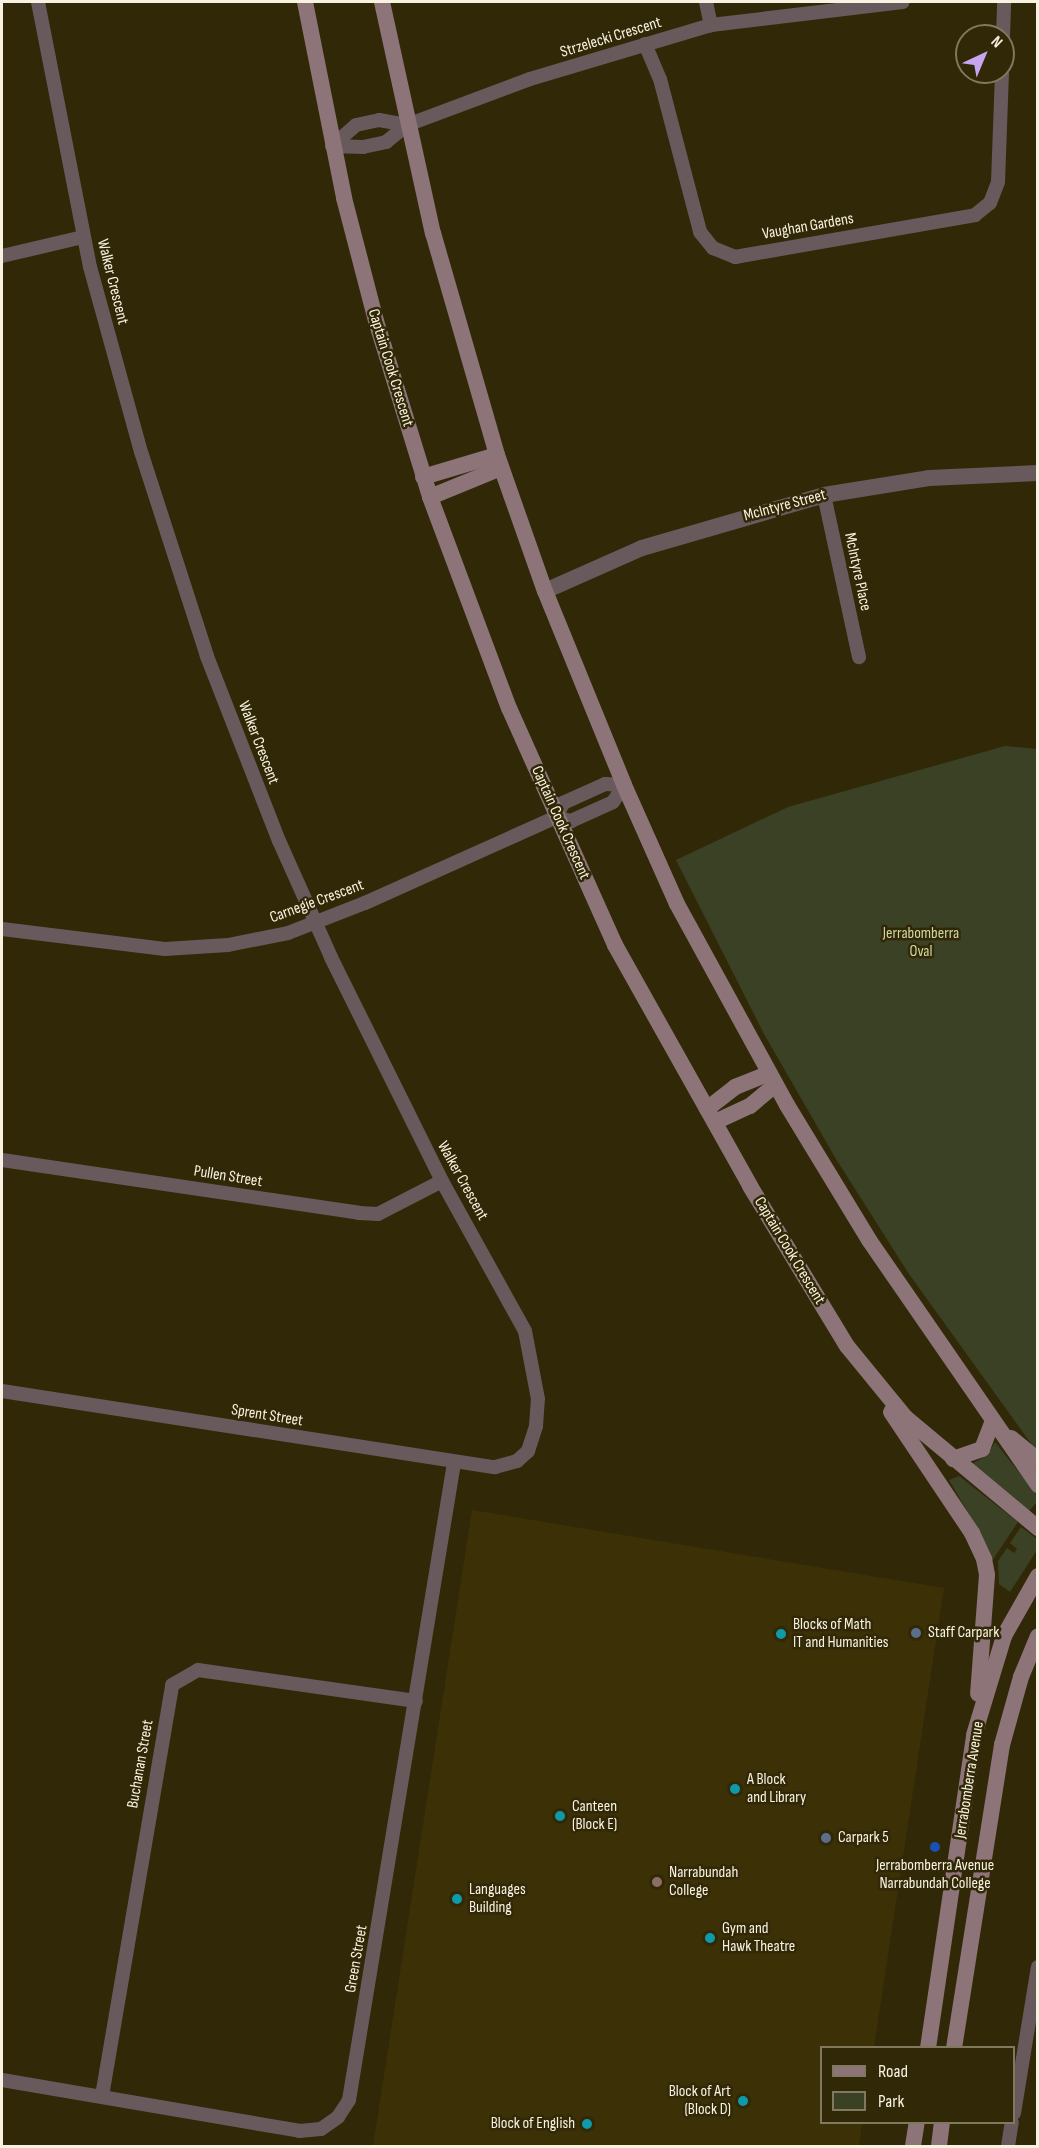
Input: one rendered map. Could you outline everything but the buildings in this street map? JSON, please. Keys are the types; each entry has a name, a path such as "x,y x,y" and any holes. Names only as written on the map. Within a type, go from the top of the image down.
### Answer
{"main road":[{"name":"Captain Cook Crescent","path":"305,2 332,146 376,321 423,477 509,708 615,945 711,1116 847,1346 892,1403 953,1459 1038,1528"},
{"path":"382,2 407,125 448,292 499,462 545,591 624,785 677,904 772,1079 869,1240 1038,1485"},
{"path":"423,477 499,462"},
{"path":"430,497 499,462"},
{"path":"711,1116 735,1087 772,1079"},
{"path":"711,1116 750,1106 772,1079"},
{"path":"847,1346 972,1533 984,1559 987,1575 975,1731"},
{"path":"953,1459 981,1449 993,1421"},
{"path":"993,1421 1038,1460"},
{"name":"Jerrabomberra Avenue","path":"928,2046 975,1731 1004,1636 1038,1576"},
{"name":"Jerrabomberra Avenue","path":"954,2046 1002,1745 1021,1677 1038,1636"},
{"path":"945,1941 959,1939 973,1924"},
{"path":"913,2146 917,2124"},
{"path":"939,2146 942,2124"}],"street":[{"name":"Walker Crescent","path":"38,2 83,237 141,452 207,656 279,841 316,923 442,1181 514,1306 528,1341 538,1407 535,1435 524,1455"},
{"path":"706,2 711,26"},
{"name":"Strzelecki Crescent","path":"332,146 363,147 386,142 407,125 530,79 711,26 903,2"},
{"path":"1003,24 1004,2"},
{"name":"Vaughan Gardens","path":"645,44 660,79 700,232 713,248 735,257 975,215 990,203 998,182 1002,84"},
{"name":"Strzelecki Crescent","path":"332,146 356,125 379,120 407,125"},
{"path":"2,256 83,237"},
{"name":"McIntyre Street","path":"545,591 642,548 824,495 929,478 1038,473"},
{"name":"McIntyre Place","path":"824,495 859,657"},
{"name":"Carnegie Crescent","path":"2,929 165,949 228,945 316,923 556,817 571,820 613,802 624,785 605,784 563,803 556,817"},
{"name":"Pullen Street","path":"2,1160 359,1214 378,1214 442,1181"},
{"name":"Sprent Street","path":"2,1391 454,1463 495,1467 524,1455"},
{"name":"Green Street","path":"2,2080 299,2131 321,2129 338,2117 349,2100 454,1463"},
{"name":"Buchanan Street","path":"102,2096 172,1685 198,1670 416,1701"},
{"path":"1015,2107 1038,1967"},
{"path":"1008,2146 1012,2124"}],"shaded area":[{"name":"Narrabundah College","path":"472,1510 944,1588 874,2046 820,2046 820,2124 862,2124 859,2146 373,2146"}],"green space":[{"name":"Jerrabomberra Oval","path":"1005,746 1037,749 1037,1452 909,1274 836,1159 764,1034 676,860 788,807"},
{"path":"995,1442 1037,1495 1037,1502 1027,1512 972,1464 987,1455"},
{"path":"959,1476 1018,1522 992,1561 982,1536 949,1480"},
{"path":"1021,1527 1037,1539 1037,1550 1010,1592 999,1584 998,1561 1007,1548 1014,1553 1017,1549 1010,1543"}],"place":[{"name":"Staff Carpark","path":"916,1633"},
{"name":"Blocks of Math IT and Humanities","path":"781,1634"},
{"name":"A Block and Library","path":"735,1789"},
{"name":"Canteen (Block E)","path":"560,1816"},
{"name":"Carpark 5","path":"826,1838"},
{"name":"Jerrabomberra Avenue Narrabundah College","path":"935,1847"},
{"name":"Narrabundah College","path":"657,1882"},
{"name":"Languages Building","path":"457,1899"},
{"name":"Gym and Hawk Theatre","path":"710,1938"},
{"name":"Block of Art (Block D)","path":"743,2101"},
{"name":"Block of English","path":"587,2124"}]}
